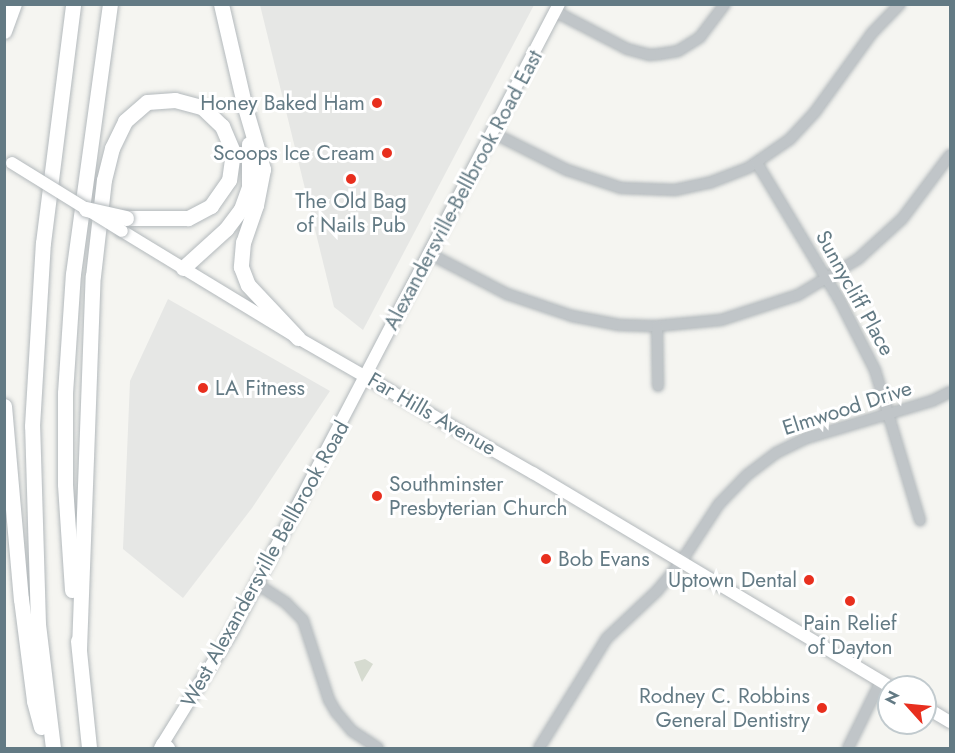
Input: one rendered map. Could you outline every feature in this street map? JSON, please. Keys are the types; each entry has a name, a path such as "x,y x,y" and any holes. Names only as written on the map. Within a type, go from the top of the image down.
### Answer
{"highway":[{"path":"4,31 14,4"},
{"path":"53,748 38,624 32,426 43,243 73,4"},
{"path":"89,748 65,484 65,393 73,274 110,4"},
{"path":"221,4 247,114 263,169 256,205 243,242 241,267 248,285 298,338"},
{"path":"79,649 93,276 104,180 111,148 125,121 147,102 175,100 202,107 222,126 233,152 229,180 212,206 188,218 124,224 86,208"},
{"path":"183,268 226,229 246,199 250,174 247,114"},
{"path":"4,406 26,644 34,700 47,748"}],"main road":[{"name":"Alexandersville-Bellbrook Road East","path":"366,376 557,8"},
{"path":"8,161 86,208"},
{"name":"Far Hills Avenue","path":"124,224 183,268 298,338 877,679"},
{"name":"West Alexandersville Bellbrook Road","path":"163,747 214,663 366,376"},
{"path":"937,714 951,722"}],"street":[{"path":"557,8 627,49 649,55 678,51 700,37 725,4"},
{"path":"493,134 588,179 638,190 691,188 727,177 757,163 802,128 859,49 900,4"},
{"path":"430,254 507,294 549,310 597,322 657,326 704,323 744,314 781,302 826,279 858,259 902,219 951,155"},
{"name":"Sunnycliff Place","path":"757,163 859,334 875,370 889,412 920,520"},
{"path":"657,326 658,386"},
{"name":"Elmwood Drive","path":"539,748 607,638 657,591 681,562 719,504 761,464 807,438 925,403 951,392"},
{"path":"257,584 286,603 303,620 329,700 336,712 352,731 378,748"},
{"path":"848,748 877,699"}],"shaded area":[{"path":"260,5 534,5 363,330 334,307"},
{"path":"168,299 330,391 252,508 183,598 123,549 130,381"},
{"path":"365,659 373,664 362,682 354,662"}],"place":[{"name":"Honey Baked Ham","path":"377,103"},
{"name":"Scoops Ice Cream","path":"387,153"},
{"name":"The Old Bag of Nails Pub","path":"351,179"},
{"name":"LA Fitness","path":"203,388"},
{"name":"Southminster Presbyterian Church","path":"377,496"},
{"name":"Bob Evans","path":"546,559"},
{"name":"Uptown Dental","path":"809,580"},
{"name":"Pain Relief of Dayton","path":"850,601"},
{"name":"Rodney C. Robbins General Dentistry","path":"822,708"}]}
